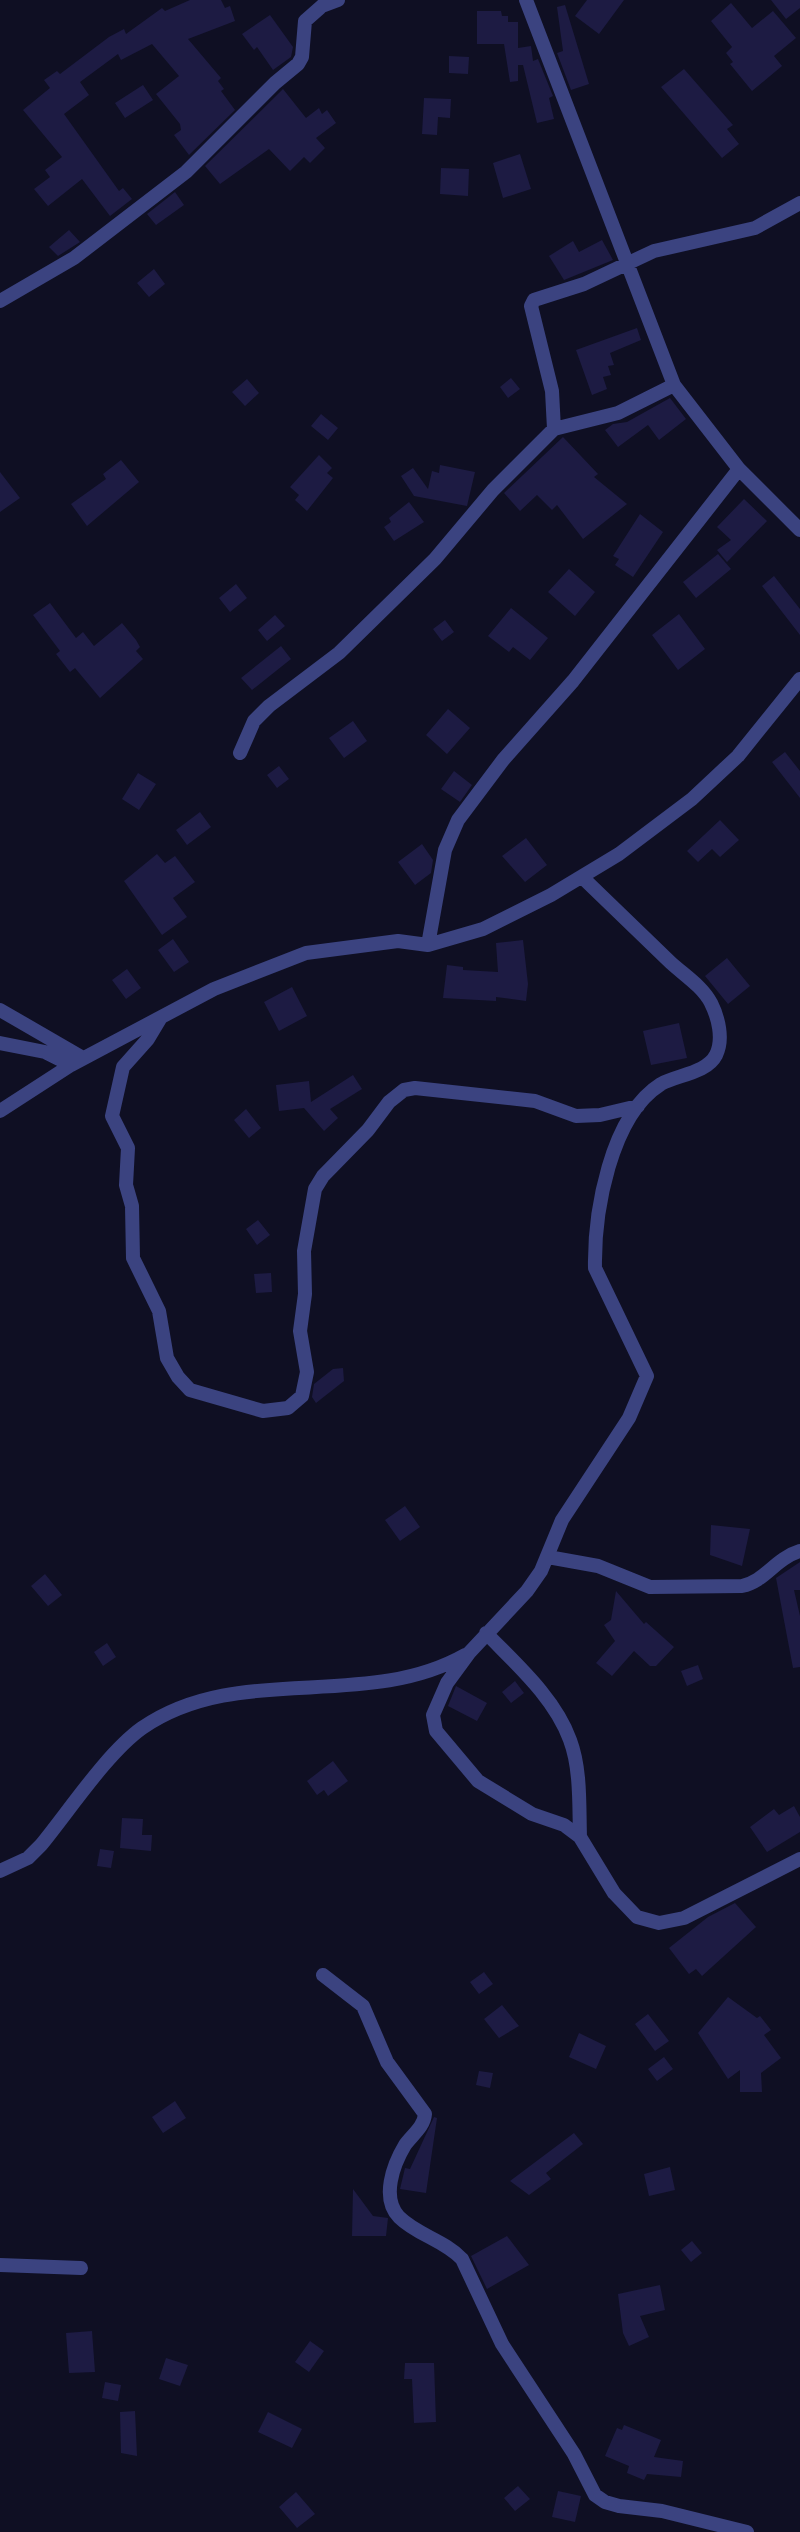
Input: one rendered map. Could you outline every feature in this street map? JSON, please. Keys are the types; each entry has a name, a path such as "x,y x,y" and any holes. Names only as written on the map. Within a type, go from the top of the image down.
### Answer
{"street":[{"path":"0,301 74,258 186,172 266,91 298,64 302,57 304,21 322,6 338,0"},
{"path":"526,0 563,102 595,173 674,385 739,469 772,499 800,530"},
{"path":"554,429 547,367 531,306 540,296 584,284 626,262 674,245 755,228 800,203"},
{"path":"240,753 254,722 262,713 339,653 435,559 493,490 554,429 618,413 674,385"},
{"path":"428,945 445,850 458,820 503,760 573,681 739,469"},
{"path":"0,1111 77,1061 215,989 306,953 398,941 428,945 483,929 582,877 651,831 715,780 800,679"},
{"path":"582,877 698,986 711,1003 720,1036 716,1056 690,1073 661,1084 638,1106 613,1149 600,1218 595,1268 647,1376 629,1418 562,1520 548,1557 527,1591 469,1653 438,1701 433,1715 436,1731 478,1781 532,1814 564,1825 580,1837 626,1908 637,1917 659,1923 684,1918 800,1859"},
{"path":"0,1010 77,1061"},
{"path":"160,1018 148,1039 122,1067 112,1116 128,1148 126,1185 132,1206 133,1258 159,1311 167,1358 184,1384 224,1402 263,1411 288,1408 297,1402 306,1382 307,1372 300,1331 304,1294 304,1251 318,1183 395,1096 415,1088 535,1101 576,1116 638,1106"},
{"path":"0,1043 77,1061"},
{"path":"548,1557 598,1566 650,1587 742,1586 753,1584 779,1559 800,1551"},
{"path":"486,1633 531,1680 557,1715 570,1740 575,1763 580,1837"},
{"path":"0,1871 28,1858 111,1759 141,1730 178,1708 244,1690 332,1687 411,1677 432,1671 469,1653"},
{"path":"323,1975 363,2006 387,2062 425,2114 425,2120 405,2145 390,2183 390,2199 397,2215 453,2249 462,2259 502,2344 574,2454 595,2495 605,2502 619,2506 662,2511 747,2532"},
{"path":"0,2265 81,2267"}],"building":[{"path":"190,0 221,0 225,8 230,6 235,21 188,39 221,78 218,81 224,89 221,91 235,110 189,155 174,135 181,130 180,124 156,94 179,76 152,44 121,60 118,54 80,82 89,95 64,114 119,191 123,188 132,199 110,216 82,179 48,206 34,189 50,177 45,170 62,157 23,110 50,88 44,80 57,71 60,74 109,37 124,29 126,34 162,8 165,11"},
{"path":"587,0 624,0 599,34 575,16"},
{"path":"771,0 800,0 800,8 786,19"},
{"path":"731,3 752,28 773,11 796,38 774,56 782,66 752,91 730,64 733,62 726,53 732,47 711,21"},
{"path":"565,5 589,84 571,90 557,53 563,51 557,7"},
{"path":"477,11 501,11 502,16 508,16 508,22 518,22 518,48 531,46 533,61 538,59 553,96 549,98 554,119 537,123 523,65 518,65 518,81 510,82 504,44 477,44"},
{"path":"270,15 293,47 291,57 273,70 257,47 254,50 242,34"},
{"path":"449,56 469,57 468,74 449,73"},
{"path":"684,69 733,125 727,129 739,144 722,158 661,87"},
{"path":"143,85 153,100 125,118 115,103"},
{"path":"283,89 306,118 319,108 322,114 327,110 336,123 316,138 325,148 310,163 304,157 290,171 269,149 220,184 205,166"},
{"path":"424,98 451,99 450,118 438,117 437,135 422,134"},
{"path":"520,154 531,189 503,198 493,163"},
{"path":"441,168 469,169 468,196 440,194"},
{"path":"175,192 184,205 156,225 147,214"},
{"path":"69,230 80,242 58,256 49,247"},
{"path":"602,240 613,260 564,280 549,256 573,241 579,252"},
{"path":"154,269 165,284 149,297 137,283"},
{"path":"637,328 641,340 610,353 614,365 608,366 611,375 603,377 607,389 592,395 576,350"},
{"path":"511,378 520,389 508,398 500,387"},
{"path":"247,379 259,393 245,406 232,392"},
{"path":"670,398 686,419 659,440 648,425 618,447 605,430 613,424 627,422"},
{"path":"321,414 338,428 328,440 311,426"},
{"path":"563,437 598,474 594,477 627,504 583,539 557,505 552,510 537,495 520,511 504,493"},
{"path":"319,455 332,468 327,473 333,478 307,511 295,500 299,495 290,487"},
{"path":"121,460 139,482 87,526 71,504 106,479 103,474"},
{"path":"440,465 475,472 467,506 414,496 401,476 413,468 428,489 432,471 439,473"},
{"path":"0,472 20,498 0,512"},
{"path":"744,499 767,521 727,562 717,550 731,540 717,527"},
{"path":"409,502 424,522 394,541 384,527 391,522 389,518"},
{"path":"640,514 663,532 633,577 615,565 619,559 613,556"},
{"path":"718,554 731,569 696,598 683,582"},
{"path":"569,569 595,592 575,616 548,592"},
{"path":"774,576 800,609 800,635 762,586"},
{"path":"236,584 247,598 230,612 219,598"},
{"path":"50,603 76,638 83,632 94,646 122,623 136,640 140,647 136,651 143,659 100,698 75,668 70,672 56,654 60,651 33,615"},
{"path":"511,608 548,638 530,660 513,647 509,652 488,636"},
{"path":"679,614 705,649 678,670 652,635"},
{"path":"275,615 285,626 267,641 258,630"},
{"path":"445,620 454,632 442,641 433,629"},
{"path":"281,646 291,659 252,690 241,678"},
{"path":"448,709 470,728 447,754 426,735"},
{"path":"353,721 367,741 344,758 329,738"},
{"path":"785,752 800,771 800,798 772,762"},
{"path":"279,766 289,779 277,788 267,775"},
{"path":"454,771 472,785 460,802 441,789"},
{"path":"138,773 156,784 139,810 122,799"},
{"path":"200,812 211,827 187,845 176,830"},
{"path":"720,820 739,840 720,857 712,849 698,862 687,851"},
{"path":"526,838 547,865 525,882 502,856"},
{"path":"422,844 433,860 431,873 415,885 398,862"},
{"path":"157,854 165,863 175,856 195,882 173,898 187,917 162,935 124,881"},
{"path":"173,939 189,962 174,972 158,950"},
{"path":"523,940 528,984 526,1001 496,997 496,1001 443,998 447,965 463,967 463,970 498,972 496,943"},
{"path":"727,958 750,986 728,1004 705,976"},
{"path":"127,969 141,988 126,999 112,980"},
{"path":"292,987 307,1016 279,1031 264,1002"},
{"path":"679,1023 687,1058 651,1065 643,1031"},
{"path":"353,1075 362,1089 330,1109 338,1118 324,1131 304,1108 279,1111 276,1085 309,1081 311,1102"},
{"path":"246,1109 261,1128 249,1138 234,1120"},
{"path":"258,1220 270,1235 257,1245 246,1229"},
{"path":"271,1273 272,1292 256,1293 254,1274"},
{"path":"343,1368 344,1381 316,1403 312,1397 314,1384 333,1369"},
{"path":"405,1506 420,1527 400,1541 385,1520"},
{"path":"711,1525 750,1529 742,1566 710,1555"},
{"path":"800,1562 800,1590 794,1590 800,1616 800,1667 793,1668 776,1578"},
{"path":"45,1574 62,1595 48,1606 31,1586"},
{"path":"616,1591 644,1624 646,1622 674,1647 656,1666 650,1666 634,1651 612,1676 596,1663 615,1641 604,1625 611,1620"},
{"path":"107,1643 116,1657 103,1666 94,1652"},
{"path":"698,1665 703,1679 687,1686 681,1671"},
{"path":"515,1681 524,1693 511,1703 502,1692"},
{"path":"456,1686 487,1703 477,1721 448,1706"},
{"path":"333,1761 348,1781 328,1796 324,1790 317,1795 307,1781"},
{"path":"794,1806 800,1817 800,1832 767,1852 750,1827 774,1809 779,1815"},
{"path":"122,1818 143,1819 142,1835 152,1835 151,1851 120,1848"},
{"path":"100,1849 114,1851 111,1868 97,1866"},
{"path":"735,1903 756,1927 702,1976 696,1969 689,1974 669,1948 708,1917"},
{"path":"484,1972 493,1984 479,1994 470,1982"},
{"path":"728,1997 757,2018 760,2016 771,2030 764,2035 781,2058 761,2073 762,2092 740,2092 740,2070 728,2079 698,2033"},
{"path":"502,2005 519,2026 499,2038 484,2019"},
{"path":"648,2014 669,2041 655,2051 635,2024"},
{"path":"579,2033 606,2046 596,2069 569,2057"},
{"path":"664,2057 673,2069 657,2081 648,2069"},
{"path":"479,2071 493,2073 490,2088 476,2085"},
{"path":"175,2101 186,2118 163,2133 152,2117"},
{"path":"434,2117 437,2118 426,2193 400,2189 405,2168 410,2169"},
{"path":"574,2133 583,2144 546,2173 551,2179 529,2195 510,2181"},
{"path":"670,2167 675,2190 649,2196 644,2174"},
{"path":"353,2189 373,2216 388,2218 386,2236 352,2236"},
{"path":"507,2236 529,2265 487,2289 471,2256"},
{"path":"692,2241 702,2253 691,2262 681,2250"},
{"path":"660,2285 665,2310 640,2316 649,2337 629,2346 623,2333 618,2294"},
{"path":"92,2331 95,2372 69,2373 66,2333"},
{"path":"310,2341 324,2351 309,2372 295,2362"},
{"path":"166,2358 188,2365 180,2386 159,2379"},
{"path":"405,2363 434,2363 436,2422 414,2423 412,2379 404,2379"},
{"path":"105,2382 121,2385 118,2401 102,2398"},
{"path":"135,2411 137,2456 121,2453 120,2412"},
{"path":"268,2412 302,2429 292,2448 258,2432"},
{"path":"624,2425 661,2440 654,2457 683,2461 681,2477 647,2474 644,2480 627,2473 629,2466 605,2456 617,2428 622,2430"},
{"path":"518,2486 530,2499 515,2511 504,2498"},
{"path":"558,2491 581,2496 575,2522 552,2517"},
{"path":"296,2492 315,2514 297,2528 279,2507"}]}
